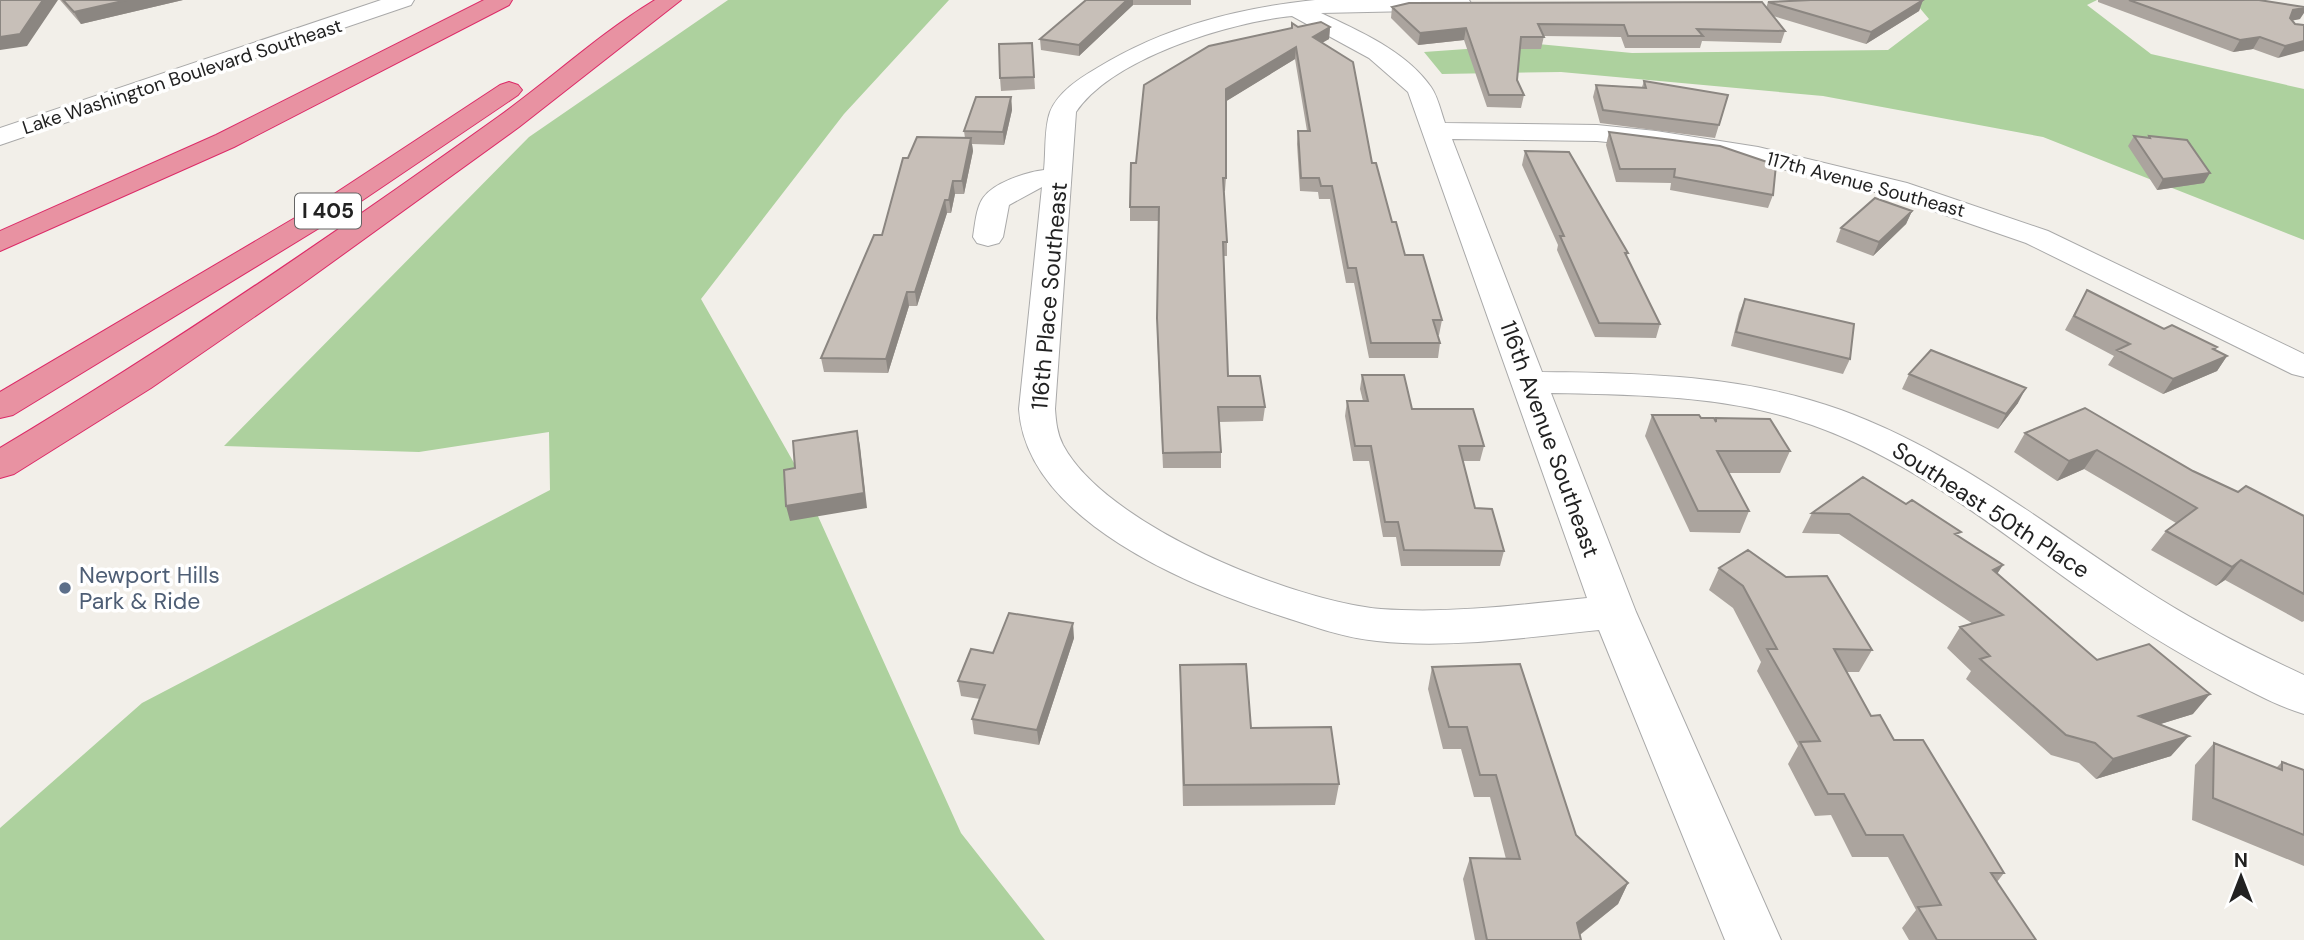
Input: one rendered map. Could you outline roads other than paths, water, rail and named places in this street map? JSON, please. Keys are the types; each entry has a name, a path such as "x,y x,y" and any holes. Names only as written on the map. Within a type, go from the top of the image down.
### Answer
{"highway":[{"path":"0,242 225,141 501,0"},
{"name":"I 405","path":"0,407 332,208 646,0"},
{"path":"0,466 139,380 288,279 510,121 638,20 670,0"},
{"path":"0,222 178,152 225,141"}],"street":[{"name":"Lake Washington Boulevard Southeast","path":"2,135 403,0"},
{"name":"116th Place Southeast","path":"1483,3 1285,3 1180,34 1141,50 1091,81 1072,97 1063,111 1037,409 1040,435 1054,461 1081,493 1126,531 1188,566 1261,595 1336,617 1379,625 1443,628 1614,612"},
{"name":"116th Avenue Southeast","path":"1285,3 1367,44 1396,65 1420,89 1614,612 1753,940"},
{"name":"117th Avenue Southeast","path":"1437,131 1597,133 1656,139 1758,155 1897,189 2037,237 2304,367"},
{"path":"988,237 995,201 1030,180 1059,177"},
{"name":"Southeast 50th Place","path":"1528,382 1635,384 1702,390 1760,400 1824,416 1892,444 1958,482 2129,601 2218,655 2304,696"}],"place":[{"name":"Newport Hills Park & Ride","path":"65,588"}]}
